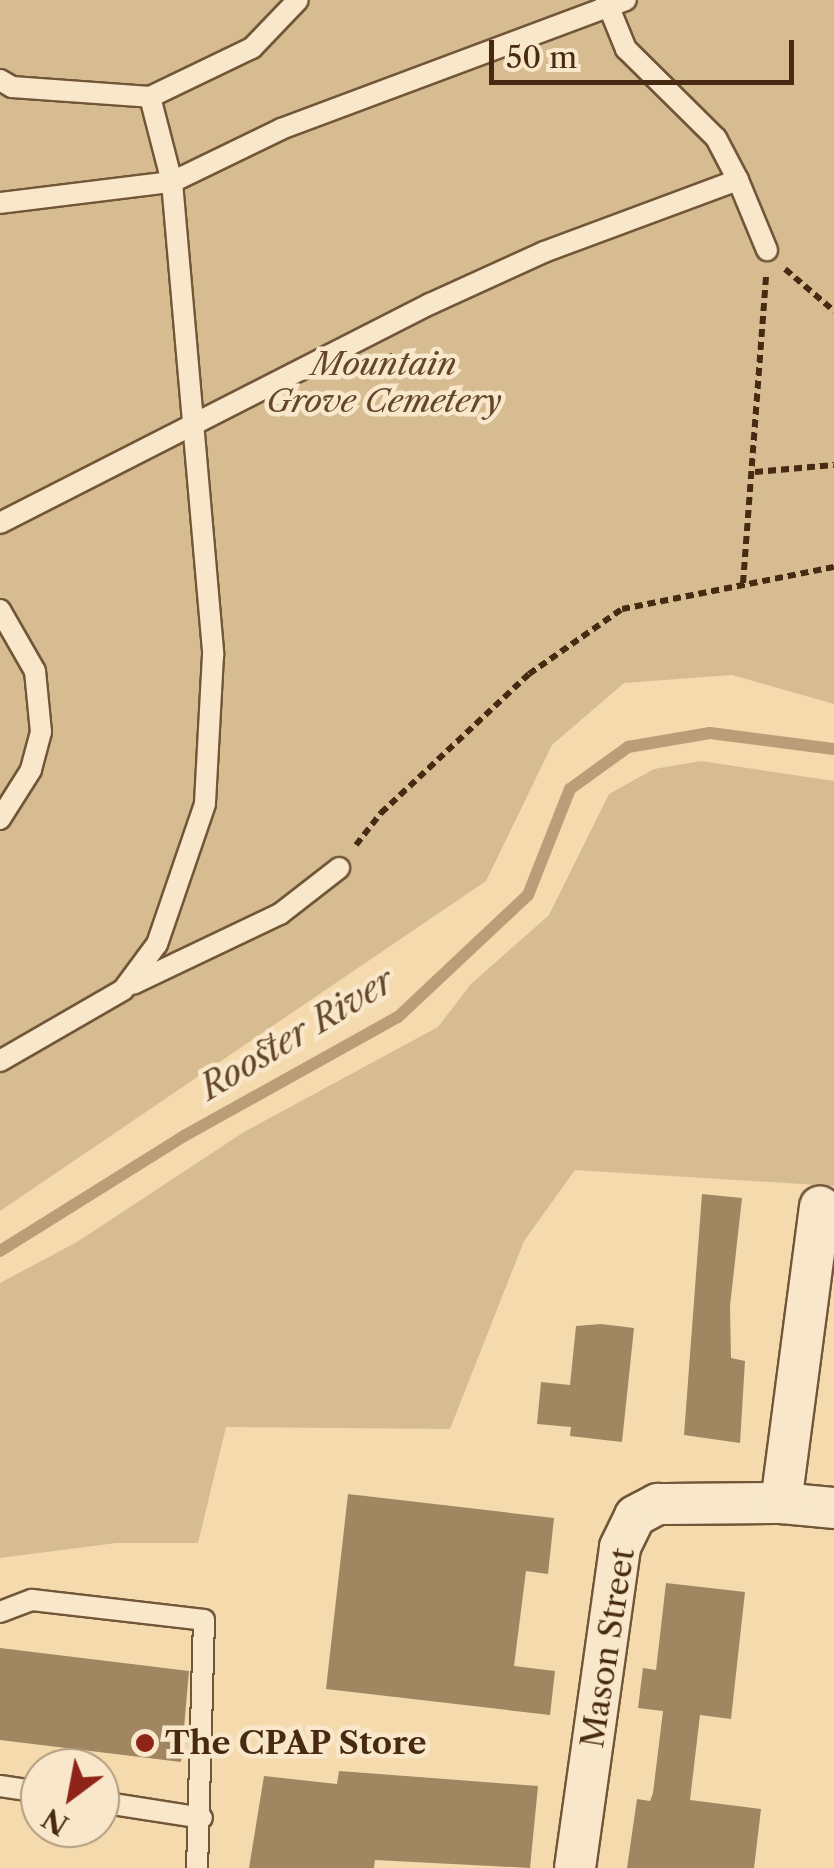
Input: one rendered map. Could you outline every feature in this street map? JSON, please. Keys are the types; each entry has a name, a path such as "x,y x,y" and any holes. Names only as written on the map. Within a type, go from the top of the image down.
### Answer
{"street":[{"path":"781,1503 820,1207"},
{"name":"Mason Street","path":"575,1868 620,1547 635,1516 658,1504 781,1503 834,1508"}],"lane":[{"path":"0,80 12,88 150,98 252,48 298,0"},
{"path":"0,203 172,182 281,130 626,0"},
{"path":"606,5 626,49 716,138 767,250"},
{"path":"123,990 156,944 205,804 213,655 198,422 172,182 150,98"},
{"path":"0,523 544,252 738,180"},
{"path":"0,610 36,671 41,732 31,770 0,819"},
{"path":"0,1062 174,960 280,914 338,868"},
{"path":"0,1612 32,1600 204,1620 202,1818 197,1868"},
{"path":"120,1805 202,1818"}],"path":[{"path":"767,250 834,312"},
{"path":"743,584 755,472 767,250"},
{"path":"755,472 834,465"},
{"path":"338,868 381,813 529,674 622,609 834,567"}],"green space":[{"name":"Mountain Grove Cemetery","path":"0,0 834,0 834,704 732,675 624,683 552,745 486,881 0,1211"},
{"path":"701,761 834,781 834,1186 575,1170 524,1241 450,1429 226,1427 198,1543 116,1543 0,1558 0,1283 77,1242 244,1132 438,1027 471,984 549,915 609,794 654,769"}],"building":[{"path":"702,1194 742,1198 730,1306 731,1358 745,1361 740,1443 684,1435"},
{"path":"576,1326 634,1328 622,1442 570,1436 571,1427 537,1424 541,1382 570,1385"},
{"path":"348,1494 554,1518 548,1574 526,1571 514,1666 555,1671 550,1715 326,1689"},
{"path":"666,1583 745,1592 731,1719 700,1715 690,1800 761,1809 754,1868 627,1868 637,1799 650,1801 653,1793 663,1711 638,1708 643,1668 656,1670"},
{"path":"0,1648 189,1671 181,1762 120,1755 120,1748 66,1748 0,1740"},
{"path":"339,1771 538,1786 530,1868 375,1860 374,1868 249,1868 264,1776 337,1784"}],"waterway":[{"name":"Rooster River","path":"0,1251 184,1136 398,1017 528,895 570,789 628,747 710,733 834,749"}],"place":[{"name":"The CPAP Store","path":"145,1743"}]}
